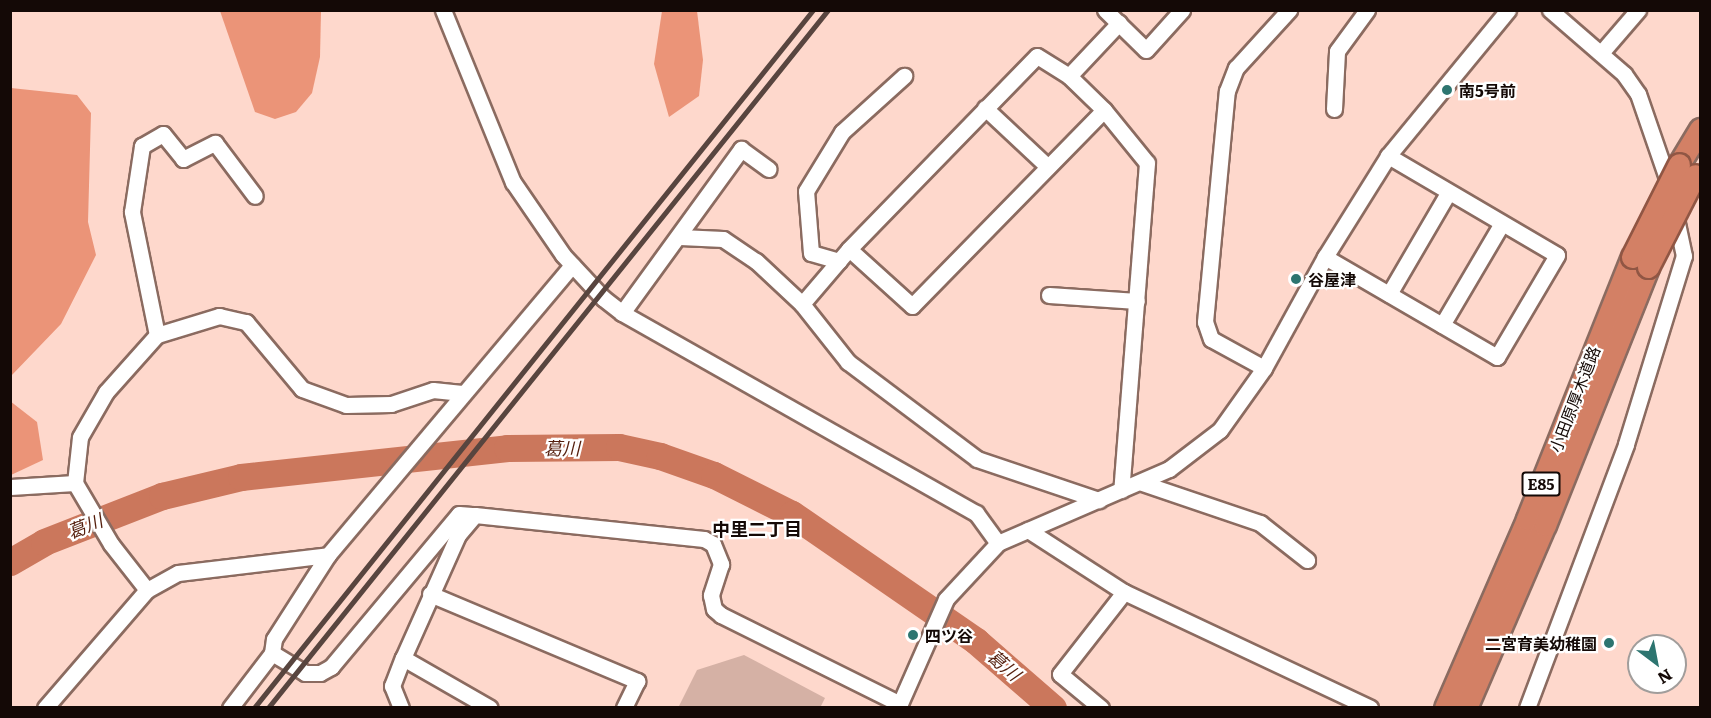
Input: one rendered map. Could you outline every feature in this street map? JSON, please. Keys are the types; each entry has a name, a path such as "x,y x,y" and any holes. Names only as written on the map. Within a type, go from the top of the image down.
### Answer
{"highway":[{"name":"小田原厚木道路","path":"1445,708 1640,262 1692,168 1701,129"},
{"name":"小田原厚木道路","path":"1466,708 1545,525 1640,262"}],"street":[{"path":"443,10 513,182 572,265 622,313 976,513 998,543"},
{"path":"1105,10 1146,50 1182,10"},
{"path":"1264,368 1211,339 1205,322 1227,91 1236,68 1289,10"},
{"path":"1334,109 1337,51 1367,10"},
{"path":"272,653 305,673 320,673 331,667 459,514 475,515 704,539 712,544 721,564 711,602 721,615 899,706 946,599 998,543 1142,483 1188,457 1220,430 1264,368 1325,257 1388,156 1508,10"},
{"path":"1527,708 1626,444 1683,256 1668,181 1638,94 1624,74 1550,10"},
{"path":"1601,53 1638,10"},
{"path":"1069,76 1119,23"},
{"path":"802,304 849,249 1037,56 1069,76 1104,110 1147,163 1121,490"},
{"path":"838,261 811,253 806,191 842,132 904,76"},
{"path":"986,108 1048,167"},
{"path":"849,249 912,306 1104,110"},
{"path":"157,336 132,212 142,146 163,134 183,159 215,143 255,196"},
{"path":"622,313 680,237 741,150 769,169"},
{"path":"1325,257 1497,357 1557,255 1388,156"},
{"path":"1389,294 1448,193"},
{"path":"1442,325 1502,224"},
{"path":"680,237 723,239 756,261 802,304 848,362 959,447 995,466 1012,468 1053,487 1099,500"},
{"path":"230,708 272,653 274,639 328,555 418,444 572,265"},
{"path":"1049,295 1137,301"},
{"path":"147,590 111,544 75,483 80,437 106,392 157,336 219,316 246,322 302,388 346,405 391,404 433,390 462,393"},
{"path":"10,487 75,483"},
{"path":"1142,483 1260,523 1307,560"},
{"path":"401,708 392,686 430,594 458,535 475,515"},
{"path":"1028,530 1124,592 1370,708"},
{"path":"45,708 147,590 178,573 328,555"},
{"path":"1101,708 1060,674 1124,592"},
{"path":"430,594 638,681 624,708"},
{"path":"403,658 490,708"}],"shaded area":[{"path":"220,11 321,11 320,57 312,93 296,112 275,119 255,112"},
{"path":"662,11 697,11 703,60 699,96 669,117 654,64"},
{"path":"11,88 77,95 91,113 88,222 96,255 61,324 11,376"},
{"path":"10,401 37,422 43,460 11,475"}],"building":[{"path":"744,655 825,698 820,708 678,708 697,670"}],"waterway":[{"name":"葛川","path":"10,562 44,542 162,496 241,477 507,448 619,447 660,456 714,475 792,514 976,641 1053,708"}],"railway":[{"path":"254,708 813,10"},
{"path":"268,708 828,10"}],"place":[{"name":"南5号前","path":"1447,90"},
{"name":"谷屋津","path":"1296,279"},
{"name":"四ツ谷","path":"913,635"},
{"name":"二宮育美幼稚園","path":"1609,643"}],"district":[{"name":"中里二丁目","path":"757,529"}]}
